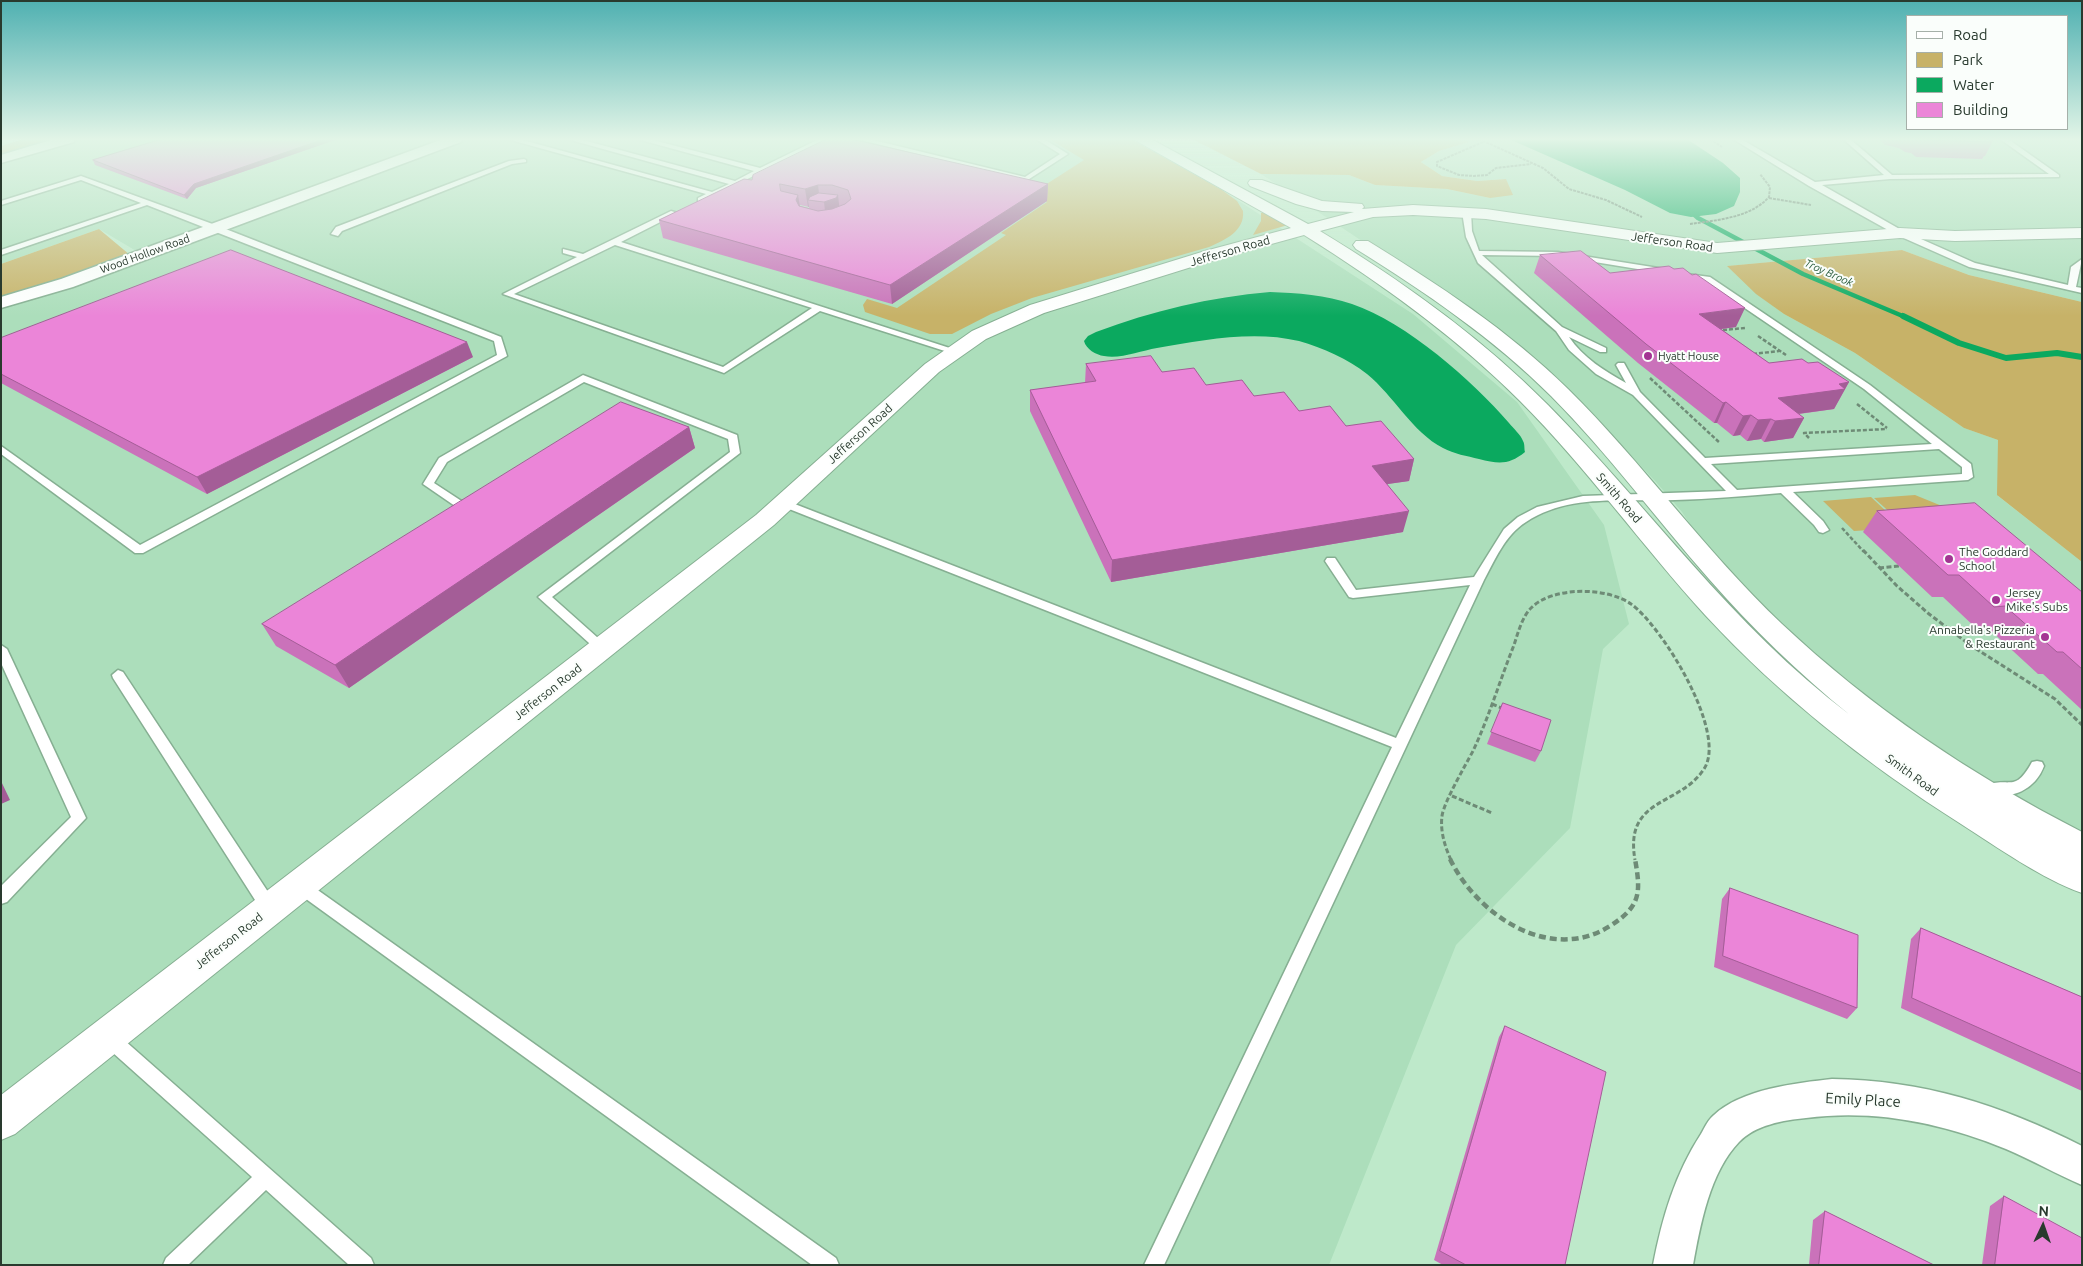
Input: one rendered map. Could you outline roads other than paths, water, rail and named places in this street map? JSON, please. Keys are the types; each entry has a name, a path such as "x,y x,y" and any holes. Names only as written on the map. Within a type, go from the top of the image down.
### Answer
{"street":[{"name":"Wood Hollow Road","path":"1,303 67,283 296,198"},
{"path":"1211,255 1247,233 1253,223 1252,198"},
{"name":"Smith Road","path":"1265,198 1394,265 1514,349 1585,419 1734,590 1772,630 1814,669 1857,705 1909,744 1976,788 2082,848"},
{"name":"Smith Road","path":"1265,198 1316,226 1452,330 1503,373 1545,413 1753,648 1792,684 1838,721 1937,793 2006,836 2082,879"},
{"path":"1285,198 1322,206 1420,207 1443,210"},
{"name":"Jefferson Road","path":"1,1120 603,649 783,503 932,368 954,351 980,335 1036,309 1211,255 1372,212 1443,210 1467,212 1701,248 1766,246 1900,233 1940,224 2082,222"},
{"name":"Jefferson Road","path":"1900,233 1955,236 2082,233"},
{"name":"Emily Place","path":"1673,1265 1681,1218 1700,1166 1728,1127 1769,1106 1821,1096 1882,1098 1937,1108 2038,1142 2082,1166"}],"lane":[{"path":"1,203 17,198"},
{"path":"1,449 139,550 502,356 498,339 135,198"},
{"path":"335,234 339,229 418,198"},
{"path":"696,202 704,198"},
{"path":"1837,198 1900,233 1972,265 2082,291"},
{"path":"1,253 148,203"},
{"path":"679,211 508,294 724,370 820,308"},
{"path":"1467,212 1467,223 1476,253 1481,261 1558,329 1572,348 1599,372 1636,393 1734,493"},
{"path":"614,242 954,351"},
{"path":"566,251 584,257"},
{"path":"1154,1265 1478,580 1504,536 1521,520 1544,508 1572,502 1618,497 1654,497 1784,490 1968,476 1967,466 1867,387 1707,279 1558,254 1476,253"},
{"path":"2071,289 2075,267 2082,261"},
{"path":"1558,329 1603,350"},
{"path":"1621,365 1636,393"},
{"path":"459,504 428,484 443,460 583,378 733,437 735,453 544,597 603,649"},
{"path":"1704,461 1942,446"},
{"path":"1784,490 1819,523 1823,530"},
{"path":"783,503 1401,745"},
{"path":"1331,561 1353,594 1478,580"},
{"path":"1,649 79,818 1,897"},
{"path":"118,675 270,909"},
{"path":"1976,788 2006,791 2021,788 2035,773 2037,766"},
{"path":"300,886 829,1265"},
{"path":"107,1036 364,1265"},
{"path":"173,1265 266,1177"}],"water":[{"path":"1641,198 1737,198 1734,206 1716,214 1691,217 1670,213"},
{"path":"1270,292 1332,298 1373,313 1395,325 1437,354 1477,389 1519,434 1524,442 1525,452 1509,461 1498,462 1486,461 1447,450 1422,433 1367,374 1335,354 1299,341 1264,336 1228,337 1110,357 1095,353 1087,347 1084,341 1088,336 1096,332 1160,311 1225,297"}],"waterway":[{"name":"Troy Brook","path":"1690,211 1698,218 1803,274 1905,317"},
{"name":"Troy Brook","path":"1903,316 1959,343 2006,358 2057,353 2082,357"}],"place":[{"name":"Hyatt House","path":"1648,356"},
{"name":"The Goddard School","path":"1949,559"},
{"name":"Jersey Mike's Subs","path":"1996,600"},
{"name":"Annabella's Pizzeria & Restaurant","path":"2045,637"}]}
